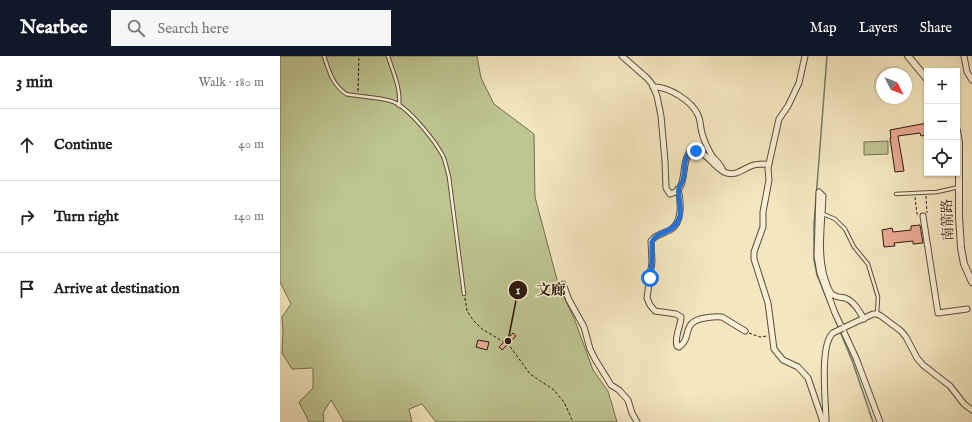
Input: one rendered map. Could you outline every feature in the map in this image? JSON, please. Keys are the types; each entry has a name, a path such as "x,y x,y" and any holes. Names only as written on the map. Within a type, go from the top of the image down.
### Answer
{"street":[{"path":"622,56 646,78 653,87 660,106 666,161 666,188 670,194 678,189 683,181 686,158 691,151 701,152 723,172 729,174 737,173 750,166 769,164"},
{"path":"805,56 798,83 788,106 780,119 768,168 769,180 763,212 763,227 754,252 754,260 765,293 774,349 777,354 790,365 798,368 808,378 823,422"},
{"path":"908,56 924,75"},
{"path":"964,56 967,72 972,80"},
{"path":"653,87 657,86 671,91 680,96 694,109 698,116 702,134 713,157 722,166 723,172"},
{"name":"南箭路","path":"959,140 959,216 962,248 964,264 972,282"},
{"path":"678,189 680,213 678,220 672,229 658,235 652,242 652,262 647,298 650,305 655,311 676,314 681,317 676,342 677,346 683,344 688,329 695,320 722,317 745,331"},
{"path":"864,318 854,304 849,300 837,297 831,293 826,280 821,256 823,196 820,192 818,256 820,273 835,313 856,358 880,422"},
{"path":"923,216 938,313 967,309"},
{"path":"563,284 569,300 584,327 590,350 611,385 619,390 628,400 632,413 637,422"},
{"path":"826,422 824,363 828,339 833,333 864,318 877,314 901,331 906,337 917,358 923,365 950,386 964,404 972,410"}],"lane":[{"path":"324,56 335,84 346,94 392,102 399,106 420,125 440,151 449,177 464,294"},
{"path":"388,56 399,87 399,106"},
{"path":"896,194 937,192 959,187"},
{"path":"822,214 830,216 845,229 854,247 868,264 874,290 878,297 877,314"}],"path":[{"path":"358,96 359,56"},
{"path":"925,192 928,212"},
{"path":"914,193 917,214"},
{"path":"464,294 467,311 473,320 482,329 509,345 530,374 554,390 564,402 573,422"},
{"path":"745,331 760,337 772,335"}],"green space":[{"path":"280,56 477,56 481,78 494,104 534,134 535,197 559,287 574,318 593,370 608,391 617,422 436,422 422,404 409,409 412,422 344,422 331,400 323,413 324,422 309,422 299,402 313,388 313,368 292,369 282,353 282,317 291,304 280,282"},
{"path":"888,141 888,154 864,155 864,142"}],"building":[{"path":"924,124 924,136 921,136 920,133 898,136 904,171 895,172 890,130"},
{"path":"920,225 923,243 913,244 913,241 894,243 895,246 884,247 882,230 892,228 893,232 911,230 911,226"},
{"path":"513,333 516,336 502,350 499,347"},
{"path":"478,340 489,342 487,350 476,347"}],"waterway":[{"path":"827,56 814,224 814,260 817,275 853,363 873,422"}],"place":[{"name":"文廊","path":"508,341"}],"route":[{"path":"650,278 652,240 655,236 672,229 678,220 680,215 678,189 683,181 686,158 691,151 696,151"}]}
